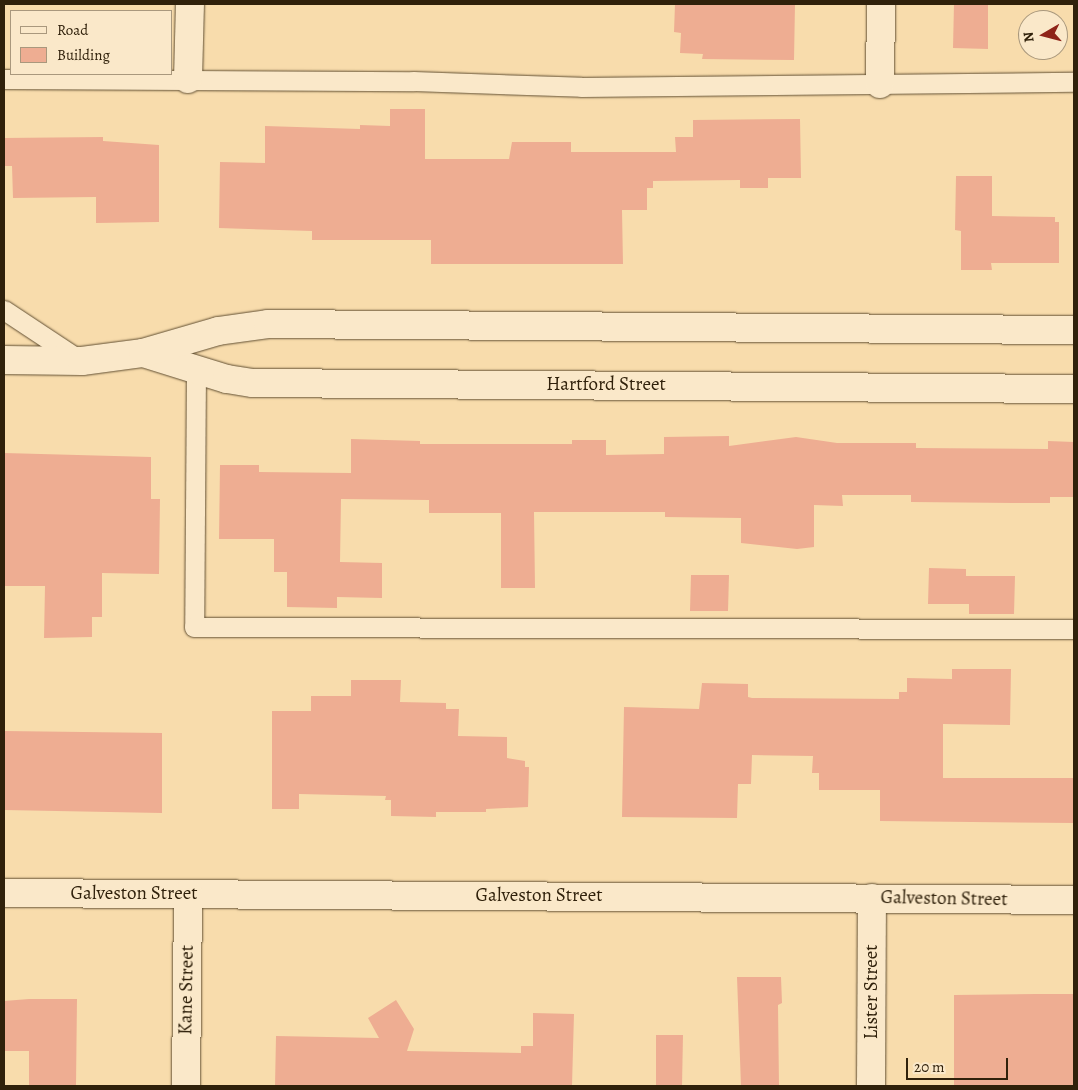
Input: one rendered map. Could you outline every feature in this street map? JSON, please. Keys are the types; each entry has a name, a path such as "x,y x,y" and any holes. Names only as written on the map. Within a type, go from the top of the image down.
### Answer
{"street":[{"path":"188,79 190,4"},
{"path":"880,84 881,4"},
{"name":"Hartford Street","path":"4,360 82,362 143,353 218,331 268,324 1074,330"},
{"name":"Hartford Street","path":"143,353 196,370 253,383 1074,389"},
{"name":"Galveston Street","path":"4,893 1074,900"},
{"name":"Kane Street","path":"186,1086 188,894"},
{"name":"Lister Street","path":"871,1086 872,898"}],"lane":[{"path":"4,79 188,79 581,87 1074,82"},
{"path":"4,310 82,362"},
{"path":"196,370 194,627 1074,629"}],"building":[{"path":"675,4 795,4 794,60 702,59 703,54 680,53 681,33 674,32"},
{"path":"954,4 988,4 988,49 953,48"},
{"path":"390,109 425,109 425,159 509,159 512,142 571,142 571,152 676,152 675,137 693,137 693,120 800,119 801,178 768,178 768,188 740,188 740,180 653,181 653,188 647,188 647,210 622,210 623,264 431,264 431,240 312,240 312,231 219,228 220,162 265,163 265,126 360,129 360,125 390,126"},
{"path":"103,137 103,141 159,145 159,222 96,223 96,197 13,198 12,166 4,166 4,138"},
{"path":"956,176 992,176 992,216 1055,217 1055,222 1059,222 1059,263 991,263 992,270 961,270 961,231 955,230"},
{"path":"729,436 729,446 796,437 837,443 916,443 916,448 1048,449 1048,441 1074,442 1074,497 1050,497 1050,503 1013,503 911,502 911,495 842,495 843,506 814,505 814,547 797,549 741,543 741,518 665,517 665,512 534,512 535,588 501,588 501,513 429,513 429,500 341,499 340,562 382,563 382,598 337,597 337,608 287,607 287,572 274,572 274,539 219,539 220,465 259,465 259,472 351,473 351,439 420,441 420,444 572,444 572,440 606,440 606,455 664,454 664,437"},
{"path":"4,453 151,457 151,499 160,499 159,574 102,573 102,617 92,617 92,637 44,638 45,586 4,586"},
{"path":"929,568 966,569 966,576 1015,576 1014,614 969,614 969,604 928,604"},
{"path":"691,575 729,575 728,611 690,611"},
{"path":"952,669 1011,669 1010,725 943,724 943,778 1074,778 1074,823 880,821 880,790 819,790 819,773 812,773 813,756 752,755 751,784 738,784 737,818 622,817 624,707 699,709 702,683 748,684 748,697 752,698 899,699 899,692 907,692 907,678 952,679"},
{"path":"351,680 401,680 400,702 446,703 446,709 459,709 458,736 507,737 507,758 525,761 525,767 529,767 528,807 486,809 486,812 436,812 436,817 391,816 391,800 385,800 386,796 299,794 299,809 272,809 272,711 311,711 311,696 351,696"},
{"path":"4,731 162,733 162,813 4,810"},
{"path":"737,977 781,977 782,1003 778,1005 779,1086 741,1086"},
{"path":"1074,994 1074,1086 954,1086 954,995"},
{"path":"77,999 76,1086 29,1086 29,1051 4,1051 4,1001"},
{"path":"396,1000 414,1029 407,1051 521,1053 521,1046 533,1046 533,1013 574,1014 572,1086 275,1086 276,1036 379,1038 368,1018"},
{"path":"656,1035 683,1035 682,1086 656,1086"}]}
